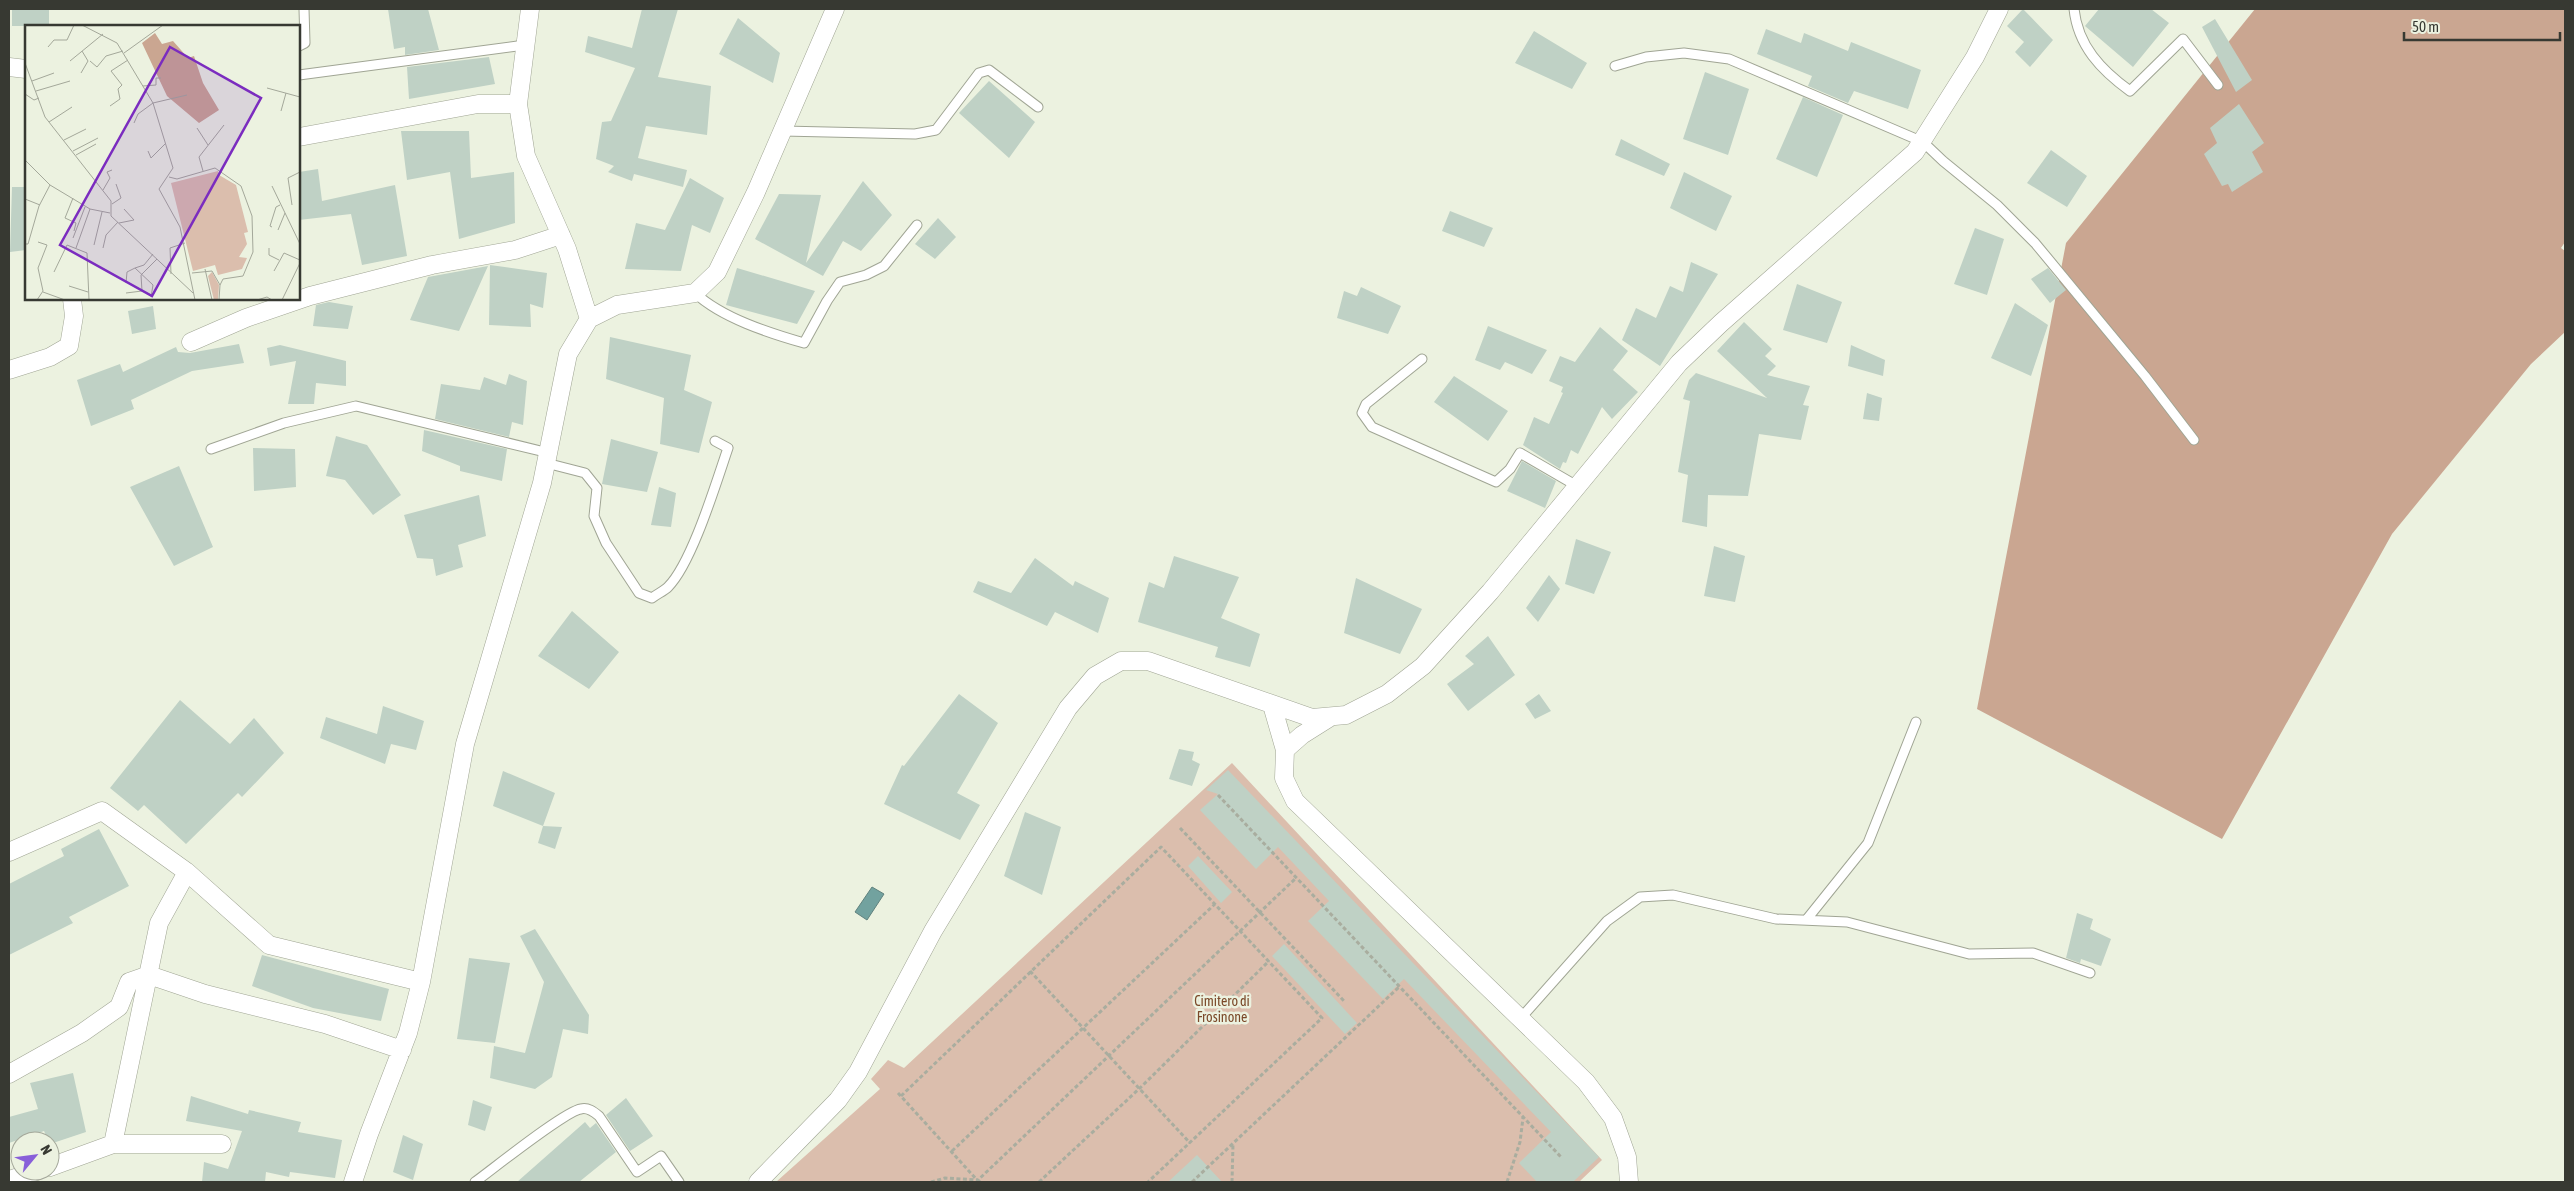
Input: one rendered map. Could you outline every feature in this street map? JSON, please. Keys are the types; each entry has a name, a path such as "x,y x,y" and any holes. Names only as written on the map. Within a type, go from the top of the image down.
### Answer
{"street":[{"path":"530,9 518,104 526,156 561,236 589,319"},
{"path":"353,1182 369,1134 402,1050 421,982 465,744 548,458 568,354 589,319 617,305 695,294 717,272 783,132 835,9"},
{"path":"758,1182 838,1100 858,1072 934,931 1068,708 1095,676 1121,661 1148,661 1272,706 1312,718 1346,715 1387,694 1423,666 1490,592 1679,363 1720,323 1923,142 1975,57 1999,9"},
{"path":"9,67 25,69"},
{"path":"300,137 478,104 518,104"},
{"path":"300,299 432,265 515,250 561,236"},
{"path":"9,370 50,357 69,346 74,316 72,300"},
{"path":"191,342 246,318 298,300"},
{"path":"1272,706 1286,750 1284,778 1295,801 1586,1082 1613,1118 1627,1157 1629,1182"},
{"path":"1286,750 1302,735 1332,716"},
{"path":"9,852 102,810 187,872 269,945 421,982"},
{"path":"113,1144 159,923 187,872"},
{"path":"9,1074 82,1033 119,1007 129,982 149,975 205,994 325,1024 402,1050"},
{"path":"60,1163 113,1144 222,1144"}],"lane":[{"path":"300,46 306,43 304,9"},
{"path":"2074,9 2079,31 2090,55 2115,80 2130,91 2183,39 2218,85"},
{"path":"300,75 525,45"},
{"path":"1615,66 1646,57 1684,53 1728,60 1923,142 1943,161 1997,205 2024,232 2145,376 2194,440"},
{"path":"783,132 915,134 936,130 979,73 989,70 1038,108"},
{"path":"695,294 710,306 783,337 804,342 827,300 840,282 866,275 884,266 917,225"},
{"path":"1422,359 1366,404 1362,413 1372,427 1496,482 1510,469 1520,453 1577,486"},
{"path":"211,450 284,423 356,406 548,458 585,473 597,488 594,516 606,543 639,593 652,598 668,588 682,569 712,496 728,448 715,440"},
{"path":"1807,919 1868,844 1916,722"},
{"path":"1520,1020 1607,921 1640,898 1673,895 1776,918 1847,922 1969,954 2032,953 2090,973"},
{"path":"474,1182 560,1120 580,1108 590,1110 599,1116 637,1172 661,1156 679,1182"}],"path":[{"path":"1218,796 1561,1158"},
{"path":"1180,828 1344,1001"},
{"path":"979,1182 899,1095 1161,847 1322,1018 1148,1182"},
{"path":"979,1182 1109,1055 1296,878"},
{"path":"952,1152 1215,904"},
{"path":"1039,1182 1140,1088 1269,961"},
{"path":"1030,971 1190,1143"},
{"path":"1192,1182 1400,987"},
{"path":"1507,1182 1520,1142 1523,1118"},
{"path":"1232,1182 1233,1143"},
{"path":"931,1182 946,1178 979,1182"}],"green space":[{"name":"Cimitero di Frosinone","path":"1232,763 1602,1160 1579,1182 776,1182 880,1089 871,1079 888,1060 904,1068"}],"shaded area":[{"path":"2255,9 2565,9 2565,242 2561,248 2565,251 2565,332 2531,364 2392,534 2222,839 1977,709 2066,243"}],"water":[{"path":"872,887 884,894 867,920 855,912"}],"building":[{"path":"12,9 49,9 49,25 12,26"},
{"path":"388,9 428,9 439,50 405,55 405,47 394,49"},
{"path":"642,9 678,9 658,77 711,86 707,135 646,126 638,158 687,170 683,187 634,174 632,181 608,172 614,166 596,159 602,122 611,121 635,68 585,52 588,36 632,48"},
{"path":"2023,9 2053,40 2030,67 2015,52 2024,42 2007,26"},
{"path":"2099,9 2151,9 2169,23 2133,67 2085,26"},
{"path":"738,18 780,53 773,83 719,54"},
{"path":"2215,19 2252,80 2236,92 2202,27"},
{"path":"1766,29 1801,43 1804,33 1848,51 1851,42 1921,70 1908,109 1854,91 1848,103 1808,86 1812,76 1757,54"},
{"path":"1534,31 1587,63 1572,89 1515,63"},
{"path":"489,57 495,84 409,99 407,67"},
{"path":"1705,72 1749,89 1728,155 1683,139"},
{"path":"989,81 1035,122 1009,158 959,113"},
{"path":"1803,97 1843,115 1817,177 1776,159"},
{"path":"2239,104 2264,143 2252,152 2263,172 2232,192 2228,184 2222,186 2204,154 2217,143 2210,128"},
{"path":"401,131 469,131 471,178 514,172 515,223 459,239 450,172 407,180"},
{"path":"1621,139 1670,164 1664,176 1615,155"},
{"path":"2051,150 2087,176 2067,207 2027,183"},
{"path":"318,169 322,201 395,185 407,256 362,265 351,214 300,220 300,172"},
{"path":"1684,172 1732,196 1716,231 1670,208"},
{"path":"690,178 724,198 710,233 692,225 681,271 625,269 636,223 665,230"},
{"path":"863,181 892,215 861,251 843,241 823,276 755,239 779,194 821,195 806,263"},
{"path":"12,187 25,187 25,250 10,252"},
{"path":"1450,211 1493,228 1484,247 1442,231"},
{"path":"938,218 956,237 935,259 915,244"},
{"path":"1975,228 2004,239 1987,295 1954,284"},
{"path":"1691,262 1718,274 1660,366 1622,340 1636,308 1656,318 1670,286 1683,292"},
{"path":"490,265 547,273 543,308 530,304 531,327 489,325"},
{"path":"488,266 459,331 410,320 428,277"},
{"path":"737,268 815,291 797,324 726,305"},
{"path":"2048,268 2066,290 2050,303 2031,279"},
{"path":"1797,284 1842,302 1827,343 1783,330"},
{"path":"1361,287 1401,306 1388,334 1337,318 1344,291 1357,296"},
{"path":"329,302 353,306 348,329 313,326 316,305"},
{"path":"2015,303 2048,325 2031,376 1991,358"},
{"path":"153,306 156,329 132,334 128,311"},
{"path":"1744,322 1772,349 1765,356 1776,366 1767,375 1810,386 1803,405 1809,406 1801,440 1759,434 1748,496 1708,495 1707,527 1682,522 1688,475 1678,472 1690,401 1683,399 1689,380 1696,373 1767,398 1717,351"},
{"path":"1488,326 1547,350 1532,374 1505,362 1500,370 1475,360"},
{"path":"1600,327 1628,351 1613,370 1638,392 1612,419 1602,407 1578,454 1571,450 1566,463 1563,462 1560,469 1523,445 1534,417 1549,424 1563,393 1561,392 1563,387 1549,381 1560,356 1575,362"},
{"path":"610,337 691,355 684,390 712,402 699,453 660,444 664,398 606,379"},
{"path":"239,344 244,363 192,371 131,400 134,409 91,426 77,380 120,364 123,372 176,347 178,352 190,353"},
{"path":"280,345 346,361 346,386 316,383 314,404 288,404 296,361 270,366 267,348"},
{"path":"1851,345 1885,360 1883,376 1848,366"},
{"path":"509,374 527,381 523,425 512,422 509,437 435,419 441,384 480,390 484,377 506,385"},
{"path":"1454,376 1508,411 1488,441 1434,402"},
{"path":"1867,393 1882,398 1879,421 1863,419"},
{"path":"424,430 507,449 502,481 460,471 460,466 422,451"},
{"path":"336,436 367,445 401,495 373,515 345,480 326,476"},
{"path":"611,439 658,452 647,492 602,484"},
{"path":"253,448 295,449 296,487 254,491"},
{"path":"1522,461 1556,481 1545,508 1507,491"},
{"path":"179,466 213,547 174,566 130,487"},
{"path":"659,487 676,493 671,527 651,525"},
{"path":"479,495 486,536 458,545 463,567 436,576 433,559 417,558 404,515"},
{"path":"1576,539 1611,552 1594,594 1565,584"},
{"path":"1714,546 1745,556 1735,602 1704,596"},
{"path":"1174,556 1239,577 1221,618 1260,634 1250,667 1215,657 1218,647 1138,622 1149,582 1164,588"},
{"path":"1035,558 1073,586 1075,581 1109,598 1098,633 1055,612 1047,626 973,592 978,581 1011,593"},
{"path":"1549,575 1560,589 1538,622 1526,608"},
{"path":"1356,578 1422,609 1400,654 1344,633"},
{"path":"572,611 619,652 589,689 538,656"},
{"path":"1488,636 1515,675 1468,711 1447,684 1474,664 1465,656"},
{"path":"959,694 998,723 957,793 980,805 960,840 884,804 902,765 904,766"},
{"path":"1539,694 1551,711 1535,719 1525,704"},
{"path":"180,700 230,744 254,718 284,753 242,797 238,793 186,844 144,805 138,811 110,788"},
{"path":"383,706 424,721 416,750 391,744 385,764 320,738 326,717 377,734"},
{"path":"1179,749 1194,752 1192,760 1200,764 1192,786 1169,779"},
{"path":"1228,770 1599,1157 1573,1182 1537,1182 1519,1163 1551,1132 1404,979 1383,999 1308,921 1329,901 1278,847 1256,869 1200,810 1218,794 1206,790"},
{"path":"503,771 555,793 543,826 493,806"},
{"path":"1025,812 1061,827 1042,895 1004,876"},
{"path":"543,826 562,827 555,849 538,843"},
{"path":"99,829 129,886 69,917 73,923 9,955 9,884 64,856 61,849"},
{"path":"1198,856 1232,892 1221,903 1188,866"},
{"path":"2077,913 2093,919 2090,929 2111,939 2101,966 2081,959 2080,963 2066,958"},
{"path":"535,929 589,1015 588,1034 563,1029 552,1077 535,1089 490,1078 494,1046 525,1053 544,982 520,936"},
{"path":"1284,944 1357,1023 1345,1034 1272,956"},
{"path":"262,955 389,989 381,1021 313,1008 252,986"},
{"path":"469,958 510,963 495,1043 457,1039"},
{"path":"73,1073 86,1132 60,1141 60,1131 10,1131 9,1143 9,1117 38,1109 30,1083"},
{"path":"191,1096 248,1114 249,1110 301,1122 298,1132 342,1140 335,1178 290,1172 289,1177 266,1172 265,1182 202,1182 204,1162 228,1169 242,1131 186,1121"},
{"path":"626,1098 653,1136 630,1151 606,1115"},
{"path":"473,1100 492,1107 485,1131 468,1125"},
{"path":"585,1122 590,1128 596,1123 616,1152 579,1182 517,1182"},
{"path":"403,1135 423,1144 413,1180 393,1172"},
{"path":"1197,1155 1222,1182 1168,1182"}]}
